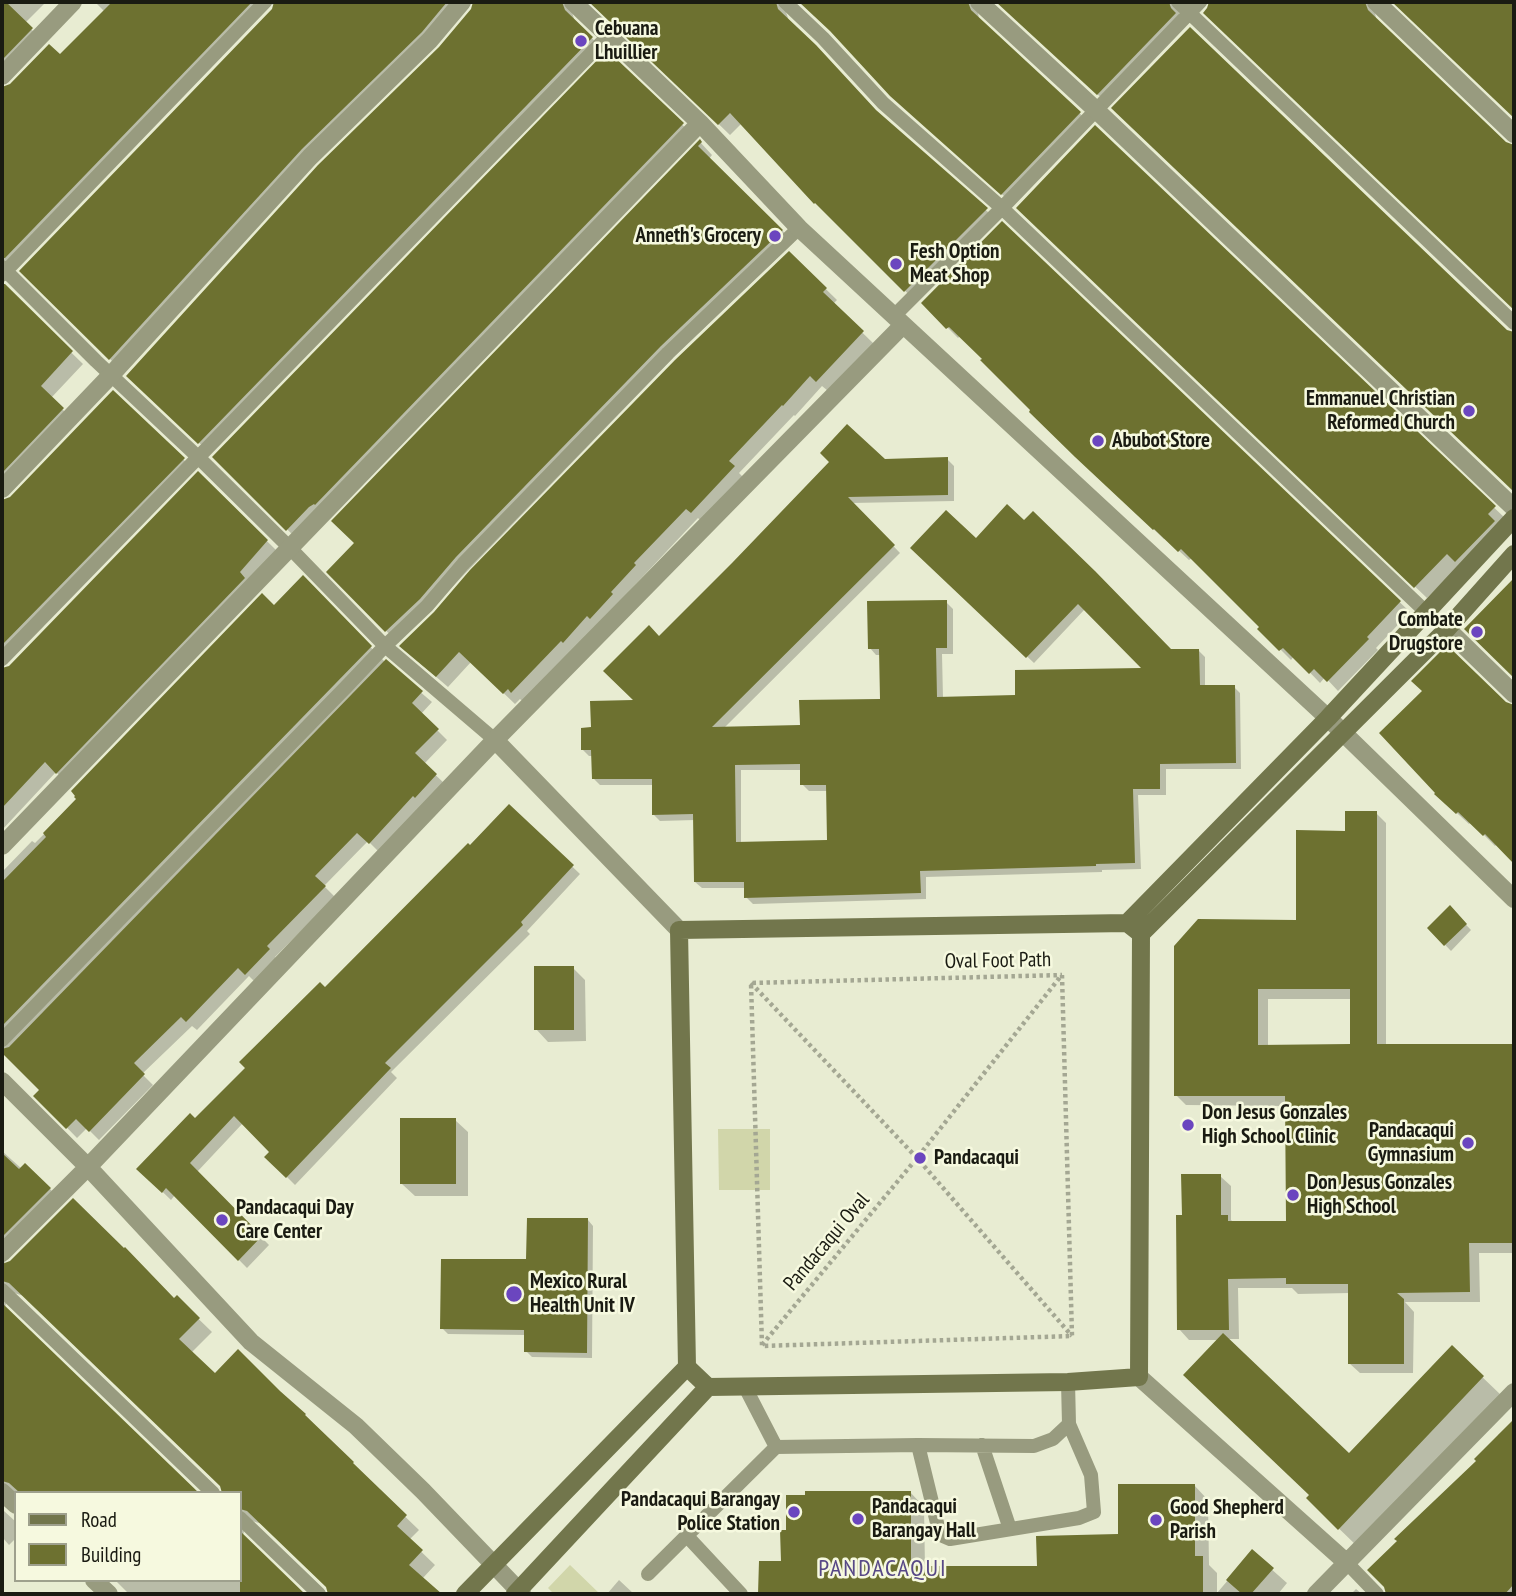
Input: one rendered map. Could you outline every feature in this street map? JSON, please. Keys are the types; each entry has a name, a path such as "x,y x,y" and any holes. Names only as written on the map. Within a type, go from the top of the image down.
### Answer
{"street":[{"path":"2,76 73,2"},
{"path":"2,489 111,375 310,157 430,40 462,2"},
{"path":"573,2 699,123 799,228 1344,733 1514,899"},
{"path":"979,2 1514,508"},
{"path":"1376,2 1514,134"},
{"path":"2,846 699,123"},
{"path":"2,1253 88,1167 898,320"},
{"path":"1139,1377 1134,929 1514,518"},
{"path":"679,930 1134,929 1344,733 1447,629 1514,554"},
{"path":"1447,629 1514,694"},
{"path":"465,1594 687,1367 679,930 495,740"},
{"path":"2,1081 88,1167 251,1342 356,1426 495,1564 519,1593 708,1387"},
{"path":"687,1367 708,1387 1068,1382 1139,1377 1347,1563"},
{"path":"1316,1594 1514,1392"},
{"path":"96,1582 109,1594"}],"lane":[{"path":"265,2 3,271 198,457 385,646 495,740"},
{"path":"785,2 823,38 883,103 1002,208 1426,612"},
{"path":"1178,2 1194,7 1514,323"},
{"path":"898,320 1194,7"},
{"path":"2,659 608,36"},
{"path":"2,1040 427,606 463,564 668,353 799,228"},
{"path":"2,1290 211,1491"},
{"path":"918,1445 938,1527 943,1536 950,1539 1079,1518 1094,1512 1091,1475 1069,1424 1068,1382"},
{"path":"745,1387 776,1447"},
{"path":"648,1574 776,1447 1034,1446 1053,1439 1069,1424"},
{"path":"982,1445 1010,1529"},
{"path":"242,1520 319,1594"},
{"path":"686,1535 741,1594"},
{"path":"1347,1563 1377,1594"}],"path":[{"name":"Oval Foot Path","path":"751,983 1062,975 1072,1336"},
{"name":"Pandacaqui Oval","path":"762,1346 917,1158 1062,975"},
{"path":"751,983 917,1158 1072,1336"},
{"path":"751,983 762,1346 1072,1336"}],"green space":[{"path":"718,1129 770,1129 770,1190 719,1190"},
{"path":"570,1565 600,1594 554,1594 548,1588"}],"building":[{"path":"2,2 6,2 33,28 2,60"},
{"path":"112,2 252,2 5,258 2,258 2,87 10,84 49,44 60,54"},
{"path":"274,2 447,2 422,32 302,149 109,360 19,271 272,9"},
{"path":"473,2 562,2 565,10 593,37 198,444 126,376 318,165 439,47 471,9"},
{"path":"589,2 776,2 778,9 816,45 876,110 988,208 904,292 814,204 730,113 718,125"},
{"path":"799,2 968,2 971,10 1081,112 1001,195 890,96 830,31"},
{"path":"996,2 1169,2 1176,13 1097,95"},
{"path":"1209,2 1365,2 1368,10 1506,142 1514,145 1514,310 1203,13"},
{"path":"1392,2 1514,2 1514,118"},
{"path":"1190,27 1507,330 1514,332 1512,490 1111,108"},
{"path":"607,50 684,123 315,505 309,507 286,531 212,457"},
{"path":"1095,125 1496,506 1488,514 1495,521 1455,562 1447,554 1414,588 1016,208"},
{"path":"700,139 702,142 698,146 783,230 661,346 456,557 420,599 385,632 326,572 354,543 331,521"},
{"path":"1002,221 1401,601 1327,682 1314,669 1309,674 1283,648 1279,651 1257,629 1259,627 1181,549 1178,552 1075,457 1029,412 980,360 982,359 949,327 946,329 921,303"},
{"path":"789,251 827,288 823,292 864,331 816,382 810,376 782,405 729,461 735,466 691,513 686,509 634,563 636,565 590,619 587,616 511,693 508,689 503,694 459,652 436,677 399,646 675,360"},
{"path":"2,284 73,351 41,386 64,408 2,473"},
{"path":"113,390 185,458 2,645 2,500 10,497"},
{"path":"847,424 885,459 948,457 948,495 848,497 895,545 712,727 800,725 799,700 880,699 879,649 868,649 867,601 947,600 947,648 936,648 937,697 1015,695 1015,670 1141,668 1078,604 1026,658 910,548 946,510 976,538 1007,504 1024,520 1033,511 1171,649 1199,649 1200,685 1235,685 1236,763 1160,764 1160,789 1133,789 1135,863 920,871 921,893 744,898 744,882 694,882 693,814 652,815 652,779 592,779 591,750 581,750 581,728 591,727 590,701 633,700 603,671 649,625 659,636 732,563 829,462 820,453","holes":["800,764 800,785 826,785 827,840 736,842 735,765"]},
{"path":"198,471 268,540 240,572 245,578 56,774 45,762 2,808 2,668 9,666"},
{"path":"303,575 372,646 2,1026 2,882 46,837 43,833 76,799 71,791 262,593 274,605"},
{"path":"1514,578 1514,678 1464,629"},
{"path":"1447,645 1506,702 1514,705 1514,864 1485,834 1483,836 1434,794 1379,733 1422,691 1411,681"},
{"path":"386,659 423,691 412,703 439,729 415,753 437,774 369,844 357,833 315,876 326,886 267,946 270,949 245,975 238,968 186,1022 181,1017 134,1063 145,1074 89,1132 76,1119 66,1129 33,1096 39,1090 2,1053 2,1049 9,1047"},
{"path":"509,804 574,865 521,922 523,925 385,1063 391,1068 286,1178 264,1157 269,1152 234,1116 190,1163 262,1236 238,1261 166,1188 162,1193 136,1169 190,1113 195,1118 245,1068 239,1062 320,982 325,987"},
{"path":"1345,811 1377,811 1377,1044 1514,1044 1514,1243 1469,1243 1470,1292 1397,1293 1404,1299 1404,1364 1348,1364 1348,1284 1286,1284 1286,1278 1228,1279 1229,1330 1177,1330 1176,1215 1182,1215 1181,1174 1221,1174 1221,1215 1228,1215 1228,1221 1286,1221 1285,1096 1174,1096 1174,946 1198,919 1296,920 1296,830 1345,831","holes":["1258,989 1350,989 1350,1044 1258,1045"]},
{"path":"1450,905 1467,924 1444,946 1427,928"},
{"path":"534,966 574,966 574,1030 534,1030"},
{"path":"400,1118 456,1118 456,1184 400,1184"},
{"path":"2,1153 19,1169 25,1163 51,1188 2,1237"},
{"path":"73,1198 174,1298 177,1295 200,1318 179,1339 215,1373 238,1349 407,1515 397,1526 423,1550 409,1565 442,1594 328,1594 326,1587 247,1511 242,1510 242,1491 221,1491 220,1486 9,1283 2,1281 2,1264 10,1261"},
{"name":"Mexico Rural Health Unit IV","path":"527,1218 588,1218 587,1353 524,1352 524,1330 440,1329 441,1259 526,1259"},
{"path":"2,1303 197,1491 18,1491 2,1481"},
{"path":"1223,1333 1349,1453 1452,1345 1484,1376 1338,1530 1306,1498 1309,1495 1183,1375"},
{"path":"1514,1419 1514,1584 1505,1594 1386,1594 1384,1587 1367,1570 1397,1541 1394,1539 1476,1461 1474,1459"},
{"path":"1118,1484 1195,1484 1195,1556 1203,1556 1203,1594 758,1594 759,1561 781,1561 780,1530 786,1530 786,1495 805,1495 805,1491 911,1491 911,1566 1037,1566 1036,1536 1118,1534"},
{"path":"242,1533 305,1594 240,1594"},
{"path":"1252,1549 1274,1568 1251,1594 1242,1594 1226,1580"}],"place":[{"name":"Cebuana Lhuillier","path":"581,41"},
{"name":"Anneth's Grocery","path":"775,236"},
{"name":"Fesh Option Meat Shop","path":"896,264"},
{"name":"Emmanuel Christian Reformed Church","path":"1469,411"},
{"name":"Abubot Store","path":"1098,441"},
{"name":"Combate Drugstore","path":"1477,632"},
{"name":"Don Jesus Gonzales High School Clinic","path":"1188,1125"},
{"name":"Pandacaqui Gymnasium","path":"1468,1143"},
{"name":"Pandacaqui","path":"920,1158"},
{"name":"Don Jesus Gonzales High School","path":"1293,1195"},
{"name":"Pandacaqui Day Care Center","path":"222,1220"},
{"name":"Mexico Rural Health Unit IV","path":"514,1294"},
{"name":"Pandacaqui Barangay Police Station","path":"794,1512"},
{"name":"Pandacaqui Barangay Hall","path":"858,1519"},
{"name":"Good Shepherd Parish","path":"1156,1520"}],"district":[{"name":"PANDACAQUI","path":"883,1569"}]}
